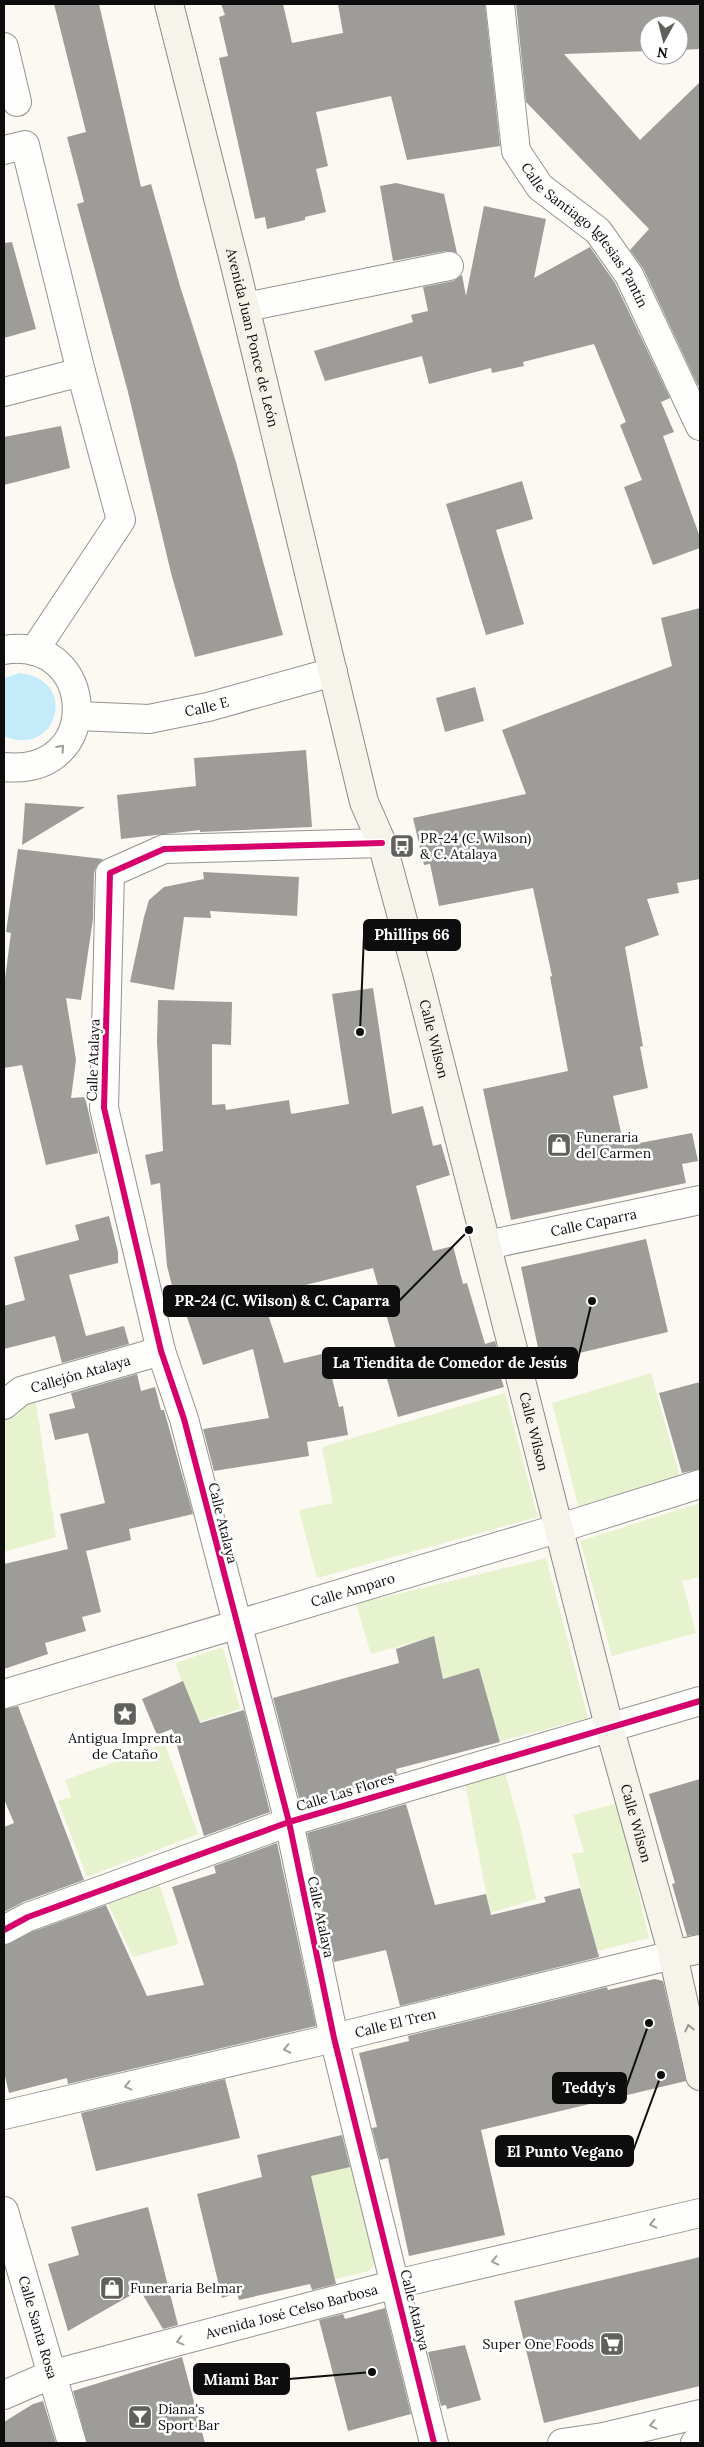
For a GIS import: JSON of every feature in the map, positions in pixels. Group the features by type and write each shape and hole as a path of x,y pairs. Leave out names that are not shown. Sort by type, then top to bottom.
{"main road":[{"name":"Avenida Juan Ponce de León","path":"169,4 246,307 333,672"},
{"name":"Calle Wilson","path":"333,672 364,802 382,843 560,1528 609,1726 673,1955 700,2076"},
{"name":"Calle El Tren","path":"673,1955 700,1949"}],"street":[{"name":"Calle Santiago Iglesias Pantín","path":"500,4 516,152 540,186 598,231 629,275 700,426"},
{"path":"4,47 17,102"},
{"path":"4,150 25,145 81,372 121,520 34,651"},
{"path":"246,307 449,266"},
{"path":"4,392 81,372"},
{"path":"4,650 16,648 34,651 50,657 63,669 72,683 77,699 78,716 73,732 64,747 52,758 36,766 19,769 4,768"},
{"name":"Calle E","path":"78,716 149,720 208,707 333,672"},
{"name":"Calle Atalaya","path":"382,843 164,849 110,873 104,1108 161,1350 184,1419 235,1624 289,1822 334,2038 434,2443"},
{"name":"Calle Caparra","path":"487,1245 700,1200"},
{"name":"Callejón Atalaya","path":"4,1405 21,1391 161,1350"},
{"name":"Calle Amparo","path":"4,1694 560,1528 700,1484"},
{"name":"Calle Las Flores","path":"4,1930 28,1917 289,1822 609,1726 700,1701"},
{"name":"Calle El Tren","path":"4,2115 334,2038 673,1955"},
{"name":"Calle Santa Rosa","path":"4,2211 50,2375 72,2443"},
{"name":"Avenida José Celso Barbosa","path":"4,2396 50,2375 396,2284 700,2213"},
{"path":"562,2443 603,2437 700,2414"},
{"path":"695,2443 700,2442"}],"green space":[{"path":"651,1373 680,1477 579,1509 552,1403"},
{"path":"505,1393 538,1517 317,1578 299,1510 333,1503 322,1447"},
{"path":"27,1401 36,1402 56,1537 4,1552 4,1415"},
{"path":"700,1503 700,1577 682,1581 696,1633 612,1656 580,1541"},
{"path":"546,1558 588,1718 500,1741 479,1668 443,1679 433,1637 371,1654 356,1604"},
{"path":"223,1647 240,1709 199,1722 175,1663"},
{"path":"165,1744 198,1834 87,1877 58,1801 71,1797 65,1780"},
{"path":"504,1769 521,1830 536,1899 490,1913 465,1783"},
{"path":"618,1803 649,1938 597,1951 572,1854 584,1852 573,1815"},
{"path":"158,1880 179,1944 133,1957 105,1898"},
{"path":"356,2165 377,2260 369,2271 335,2279 311,2176"}],"water":[{"path":"20,673 39,679 50,689 55,702 54,716 48,728 37,737 22,740 4,736 4,678"}],"building":[{"path":"54,4 99,4 141,187 151,184 180,286 236,462 283,635 195,657 171,573 128,392 77,204 84,202 67,137 86,132"},
{"path":"221,4 283,4 292,43 343,33 338,4 485,4 500,146 407,160 391,96 316,112 328,166 316,169 326,212 305,217 305,220 267,229 265,217 255,219 219,58 228,56 219,17 225,15"},
{"path":"516,4 700,4 700,49 689,50 689,15 639,15 639,51 564,54 640,140 700,82 700,385 698,386 643,268 630,250 649,229 526,102"},
{"path":"396,183 444,194 457,253 446,251 393,261 380,186"},
{"path":"484,206 546,219 534,278 590,247 615,283 670,398 661,402 674,432 663,436 700,537 700,548 653,565 624,487 642,480 620,425 626,422 594,344 523,362 524,366 492,373 491,368 429,384 422,356 325,381 314,351 413,322 411,315 428,311 423,287 453,281 462,275 466,296"},
{"path":"12,242 36,329 4,338 4,243"},
{"path":"61,426 70,468 4,485 4,437"},
{"path":"522,481 533,519 496,530 524,624 486,635 446,504"},
{"path":"700,608 700,879 677,883 679,893 647,899 659,935 625,947 643,1046 640,1047 648,1088 613,1096 624,1146 692,1133 698,1161 682,1164 686,1183 511,1220 483,1089 568,1071 550,977 552,976 533,888 439,906 430,864 424,865 413,818 526,794 502,730 672,666 661,618"},
{"path":"475,687 484,721 445,732 436,698"},
{"path":"306,750 312,827 200,832 200,830 121,839 117,795 196,786 194,758"},
{"path":"25,803 85,807 22,845"},
{"path":"18,849 103,859 97,865 94,873 93,919 81,1000 66,998 76,1060 71,1098 85,1097 98,1153 46,1165 22,1065 4,1068 4,986 11,933 6,932"},
{"path":"203,872 299,877 297,916 210,911 211,918 184,917 174,990 130,982 149,900 164,887 204,879"},
{"path":"373,988 392,1114 423,1106 433,1146 441,1144 450,1175 416,1186 433,1251 453,1246 463,1284 467,1283 485,1344 495,1341 503,1371 499,1372 504,1387 398,1417 385,1372 401,1367 373,1268 262,1296 284,1363 326,1353 339,1407 343,1406 348,1435 307,1442 309,1456 214,1471 203,1429 269,1418 253,1349 203,1365 184,1308 178,1309 167,1266 160,1183 151,1185 145,1155 163,1151 157,1042 158,1000 232,1002 231,1045 212,1044 212,1105 225,1104 226,1110 289,1100 291,1114 349,1104 332,994"},
{"path":"109,1216 118,1252 118,1263 69,1275 86,1336 124,1326 129,1344 62,1363 55,1336 4,1349 4,1306 25,1300 14,1257 79,1240 75,1225"},
{"path":"646,1239 668,1332 541,1362 521,1267"},
{"path":"137,1374 141,1391 155,1387 161,1410 164,1410 193,1514 129,1529 131,1540 86,1551 101,1612 82,1617 86,1631 45,1643 48,1654 4,1669 4,1564 68,1549 60,1514 105,1503 88,1433 55,1440 49,1414 75,1408 71,1393"},
{"path":"700,1382 700,1469 682,1473 659,1393"},
{"path":"434,1636 443,1679 479,1668 500,1742 396,1769 397,1774 300,1802 273,1698 399,1663 396,1649"},
{"path":"183,1681 200,1723 244,1710 270,1812 204,1836 172,1729 157,1735 142,1699"},
{"path":"18,1706 84,1880 23,1902 4,1912 4,1827 14,1823 4,1799 4,1709"},
{"path":"700,1779 700,1934 687,1936 672,1884 675,1883 649,1794"},
{"path":"406,1804 435,1905 486,1894 491,1915 546,1902 544,1897 580,1888 599,1957 400,2006 386,1950 334,1962 307,1833"},
{"path":"277,1843 316,2026 68,2084 67,2078 9,2093 4,2072 4,1946 34,1931 106,1905 147,1996 204,1985 172,1887 216,1873 214,1866"},
{"path":"655,1979 663,1981 686,2081 481,2130 505,2235 409,2256 388,2158 380,2160 372,2128 377,2127 359,2053 409,2041 408,2036 607,1987 608,1990"},
{"path":"225,2079 240,2138 96,2171 81,2113"},
{"path":"342,2135 350,2167 311,2176 336,2284 312,2290 310,2284 239,2300 237,2293 222,2298 197,2194 262,2177 257,2155"},
{"name":"Funeraria Belmar","path":"148,2207 178,2325 163,2329 140,2290 68,2331 48,2264 79,2255 71,2227"},
{"name":"Super One Foods","path":"700,2257 700,2386 544,2423 514,2301"},
{"path":"385,2308 411,2414 348,2431 319,2320 343,2314 345,2319"},
{"path":"465,2345 481,2400 447,2409 446,2405 441,2406 428,2352"},
{"name":"Diana's Sport Bar","path":"182,2357 205,2443 87,2443 73,2391"},
{"path":"43,2401 56,2443 4,2443 4,2422 33,2404"}],"cycle path":[{"path":"382,843 164,849 110,873 104,1108 161,1351 184,1419 289,1822 334,2038 434,2443"},
{"path":"4,1930 28,1917 289,1822 700,1701"}],"place":[{"name":"PR-24 (C. Wilson) & C. Atalaya","path":"402,846"},
{"name":"Phillips 66","path":"360,1032"},
{"name":"Funeraria del Carmen","path":"559,1145"},
{"name":"PR-24 (C. Wilson) & C. Caparra","path":"469,1230"},
{"name":"La Tiendita de Comedor de Jesús","path":"592,1301"},
{"name":"Antigua Imprenta de Cataño","path":"125,1714"},
{"name":"Teddy's","path":"649,2023"},
{"name":"El Punto Vegano","path":"661,2075"},
{"name":"Funeraria Belmar","path":"112,2288"},
{"name":"Super One Foods","path":"612,2344"},
{"name":"Miami Bar","path":"372,2372"},
{"name":"Diana's Sport Bar","path":"140,2417"}]}
